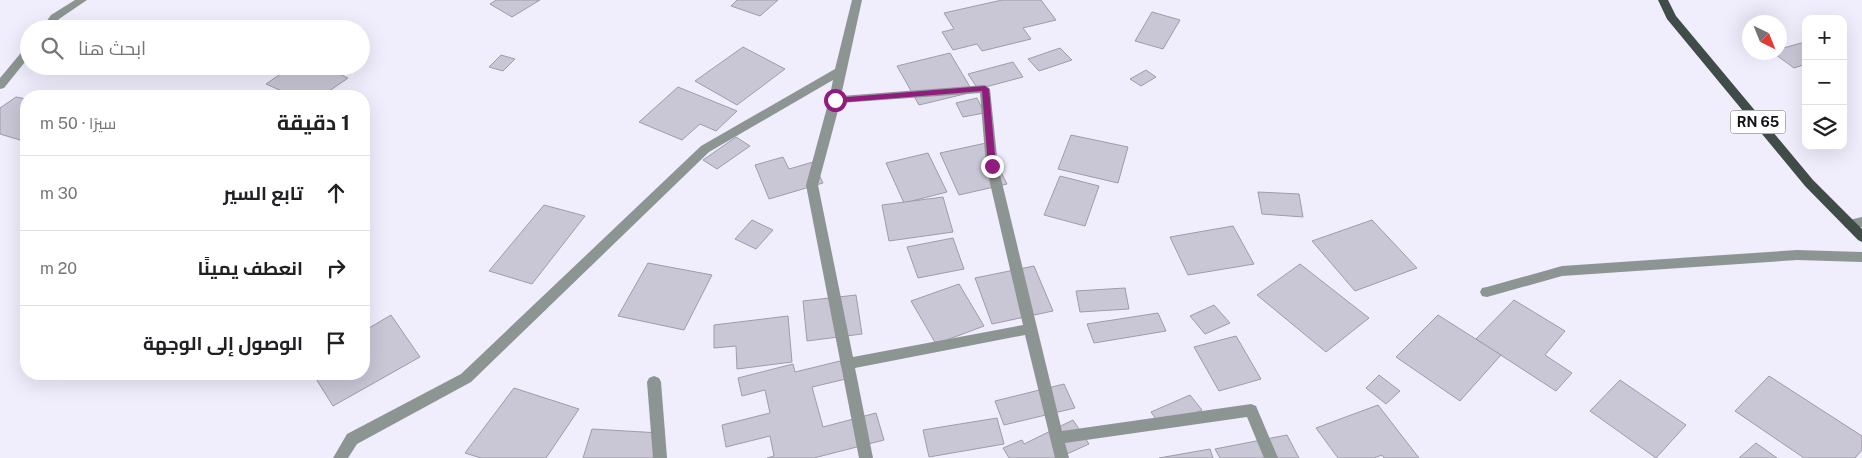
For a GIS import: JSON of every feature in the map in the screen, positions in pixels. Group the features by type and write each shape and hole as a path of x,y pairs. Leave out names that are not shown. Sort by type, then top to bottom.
{"main road":[{"name":"RN 65","path":"1663,0 1671,17 1809,183 1856,223 1862,237"}],"street":[{"path":"53,20 82,0"},
{"path":"857,0 835,100 812,184 866,458"},
{"path":"0,85 20,61"},
{"path":"340,458 352,439 466,378 705,150 840,71"},
{"path":"835,100 985,89 992,166 1062,458"},
{"path":"1486,292 1562,271 1797,256 1862,257"},
{"path":"847,364 1030,329"},
{"path":"654,382 660,458"},
{"path":"1056,438 1251,410 1271,458"}],"building":[{"path":"496,0 540,0 512,17 490,4"},
{"path":"737,0 778,0 760,16 731,6"},
{"path":"1002,0 1041,0 1056,20 1023,28 1031,39 982,51 977,44 953,50 942,32 954,29 944,13"},
{"path":"1152,12 1180,20 1163,49 1135,41"},
{"path":"1802,44 1802,65 1794,68 1783,60 1787,60 1787,47"},
{"path":"743,47 785,69 737,105 695,81"},
{"path":"1060,48 1072,60 1039,71 1028,59"},
{"path":"950,53 973,92 919,105 897,66"},
{"path":"501,55 515,59 503,71 489,67"},
{"path":"1013,62 1023,77 978,89 968,74"},
{"path":"1146,70 1156,77 1141,86 1130,79"},
{"path":"279,75 341,75 348,78 331,90 280,90 266,84"},
{"path":"678,87 737,111 716,131 700,124 682,140 639,122"},
{"path":"16,97 20,98 20,140 0,134 0,108"},
{"path":"977,98 984,113 963,117 956,103"},
{"path":"1071,135 1128,147 1118,183 1058,169"},
{"path":"736,137 750,146 717,169 703,160"},
{"path":"986,143 1007,184 959,195 940,153"},
{"path":"928,153 947,192 904,203 886,163"},
{"path":"783,157 789,169 813,162 823,183 769,199 755,165"},
{"path":"1060,176 1099,186 1085,226 1044,215"},
{"path":"1258,192 1299,194 1303,217 1262,214"},
{"path":"943,197 953,232 889,241 882,205"},
{"path":"544,205 585,216 532,284 489,271"},
{"path":"752,220 773,230 756,249 735,239"},
{"path":"1372,220 1417,268 1355,291 1312,241"},
{"path":"1233,226 1254,264 1188,275 1170,237"},
{"path":"953,238 964,269 918,278 907,247"},
{"path":"648,263 712,275 684,330 618,316"},
{"path":"1300,264 1369,318 1326,352 1257,295"},
{"path":"1034,266 1053,311 992,324 975,278"},
{"path":"959,284 984,326 936,344 911,301"},
{"path":"1125,288 1129,309 1080,312 1076,291"},
{"path":"856,295 862,334 807,341 803,301"},
{"path":"1514,300 1565,331 1545,355 1572,373 1556,391 1476,339"},
{"path":"1214,305 1230,323 1205,334 1190,316"},
{"path":"1158,313 1166,331 1094,343 1087,324"},
{"path":"391,315 420,357 333,406 317,380 370,380 370,327"},
{"path":"1438,315 1501,355 1460,401 1396,357"},
{"path":"788,316 792,362 737,369 736,346 714,348 714,325"},
{"path":"1236,336 1261,379 1219,391 1194,347"},
{"path":"840,361 846,379 812,387 823,427 876,413 884,440 814,458 767,458 774,456 770,436 726,447 722,425 770,413 765,390 742,396 738,378 793,364 795,372"},
{"path":"1379,375 1400,391 1386,404 1366,388"},
{"path":"1769,376 1862,436 1862,450 1855,458 1804,458 1735,411"},
{"path":"1620,380 1686,425 1656,458 1590,411"},
{"path":"1064,384 1075,408 1004,425 995,401"},
{"path":"514,388 579,409 546,458 481,458 465,453"},
{"path":"1190,395 1202,410 1162,428 1151,412"},
{"path":"1378,405 1419,458 1384,458 1382,455 1374,458 1338,458 1316,428"},
{"path":"997,418 1004,444 929,457 923,430"},
{"path":"1073,420 1089,444 1058,458 1009,458 1003,448 1022,440 1024,444"},
{"path":"592,429 660,433 653,458 583,458"},
{"path":"1287,435 1299,458 1220,458 1215,449"},
{"path":"1756,443 1777,458 1739,458"},
{"path":"1210,449 1213,458 1159,458"}],"route":[{"path":"835,100 985,89 992,166"}]}
